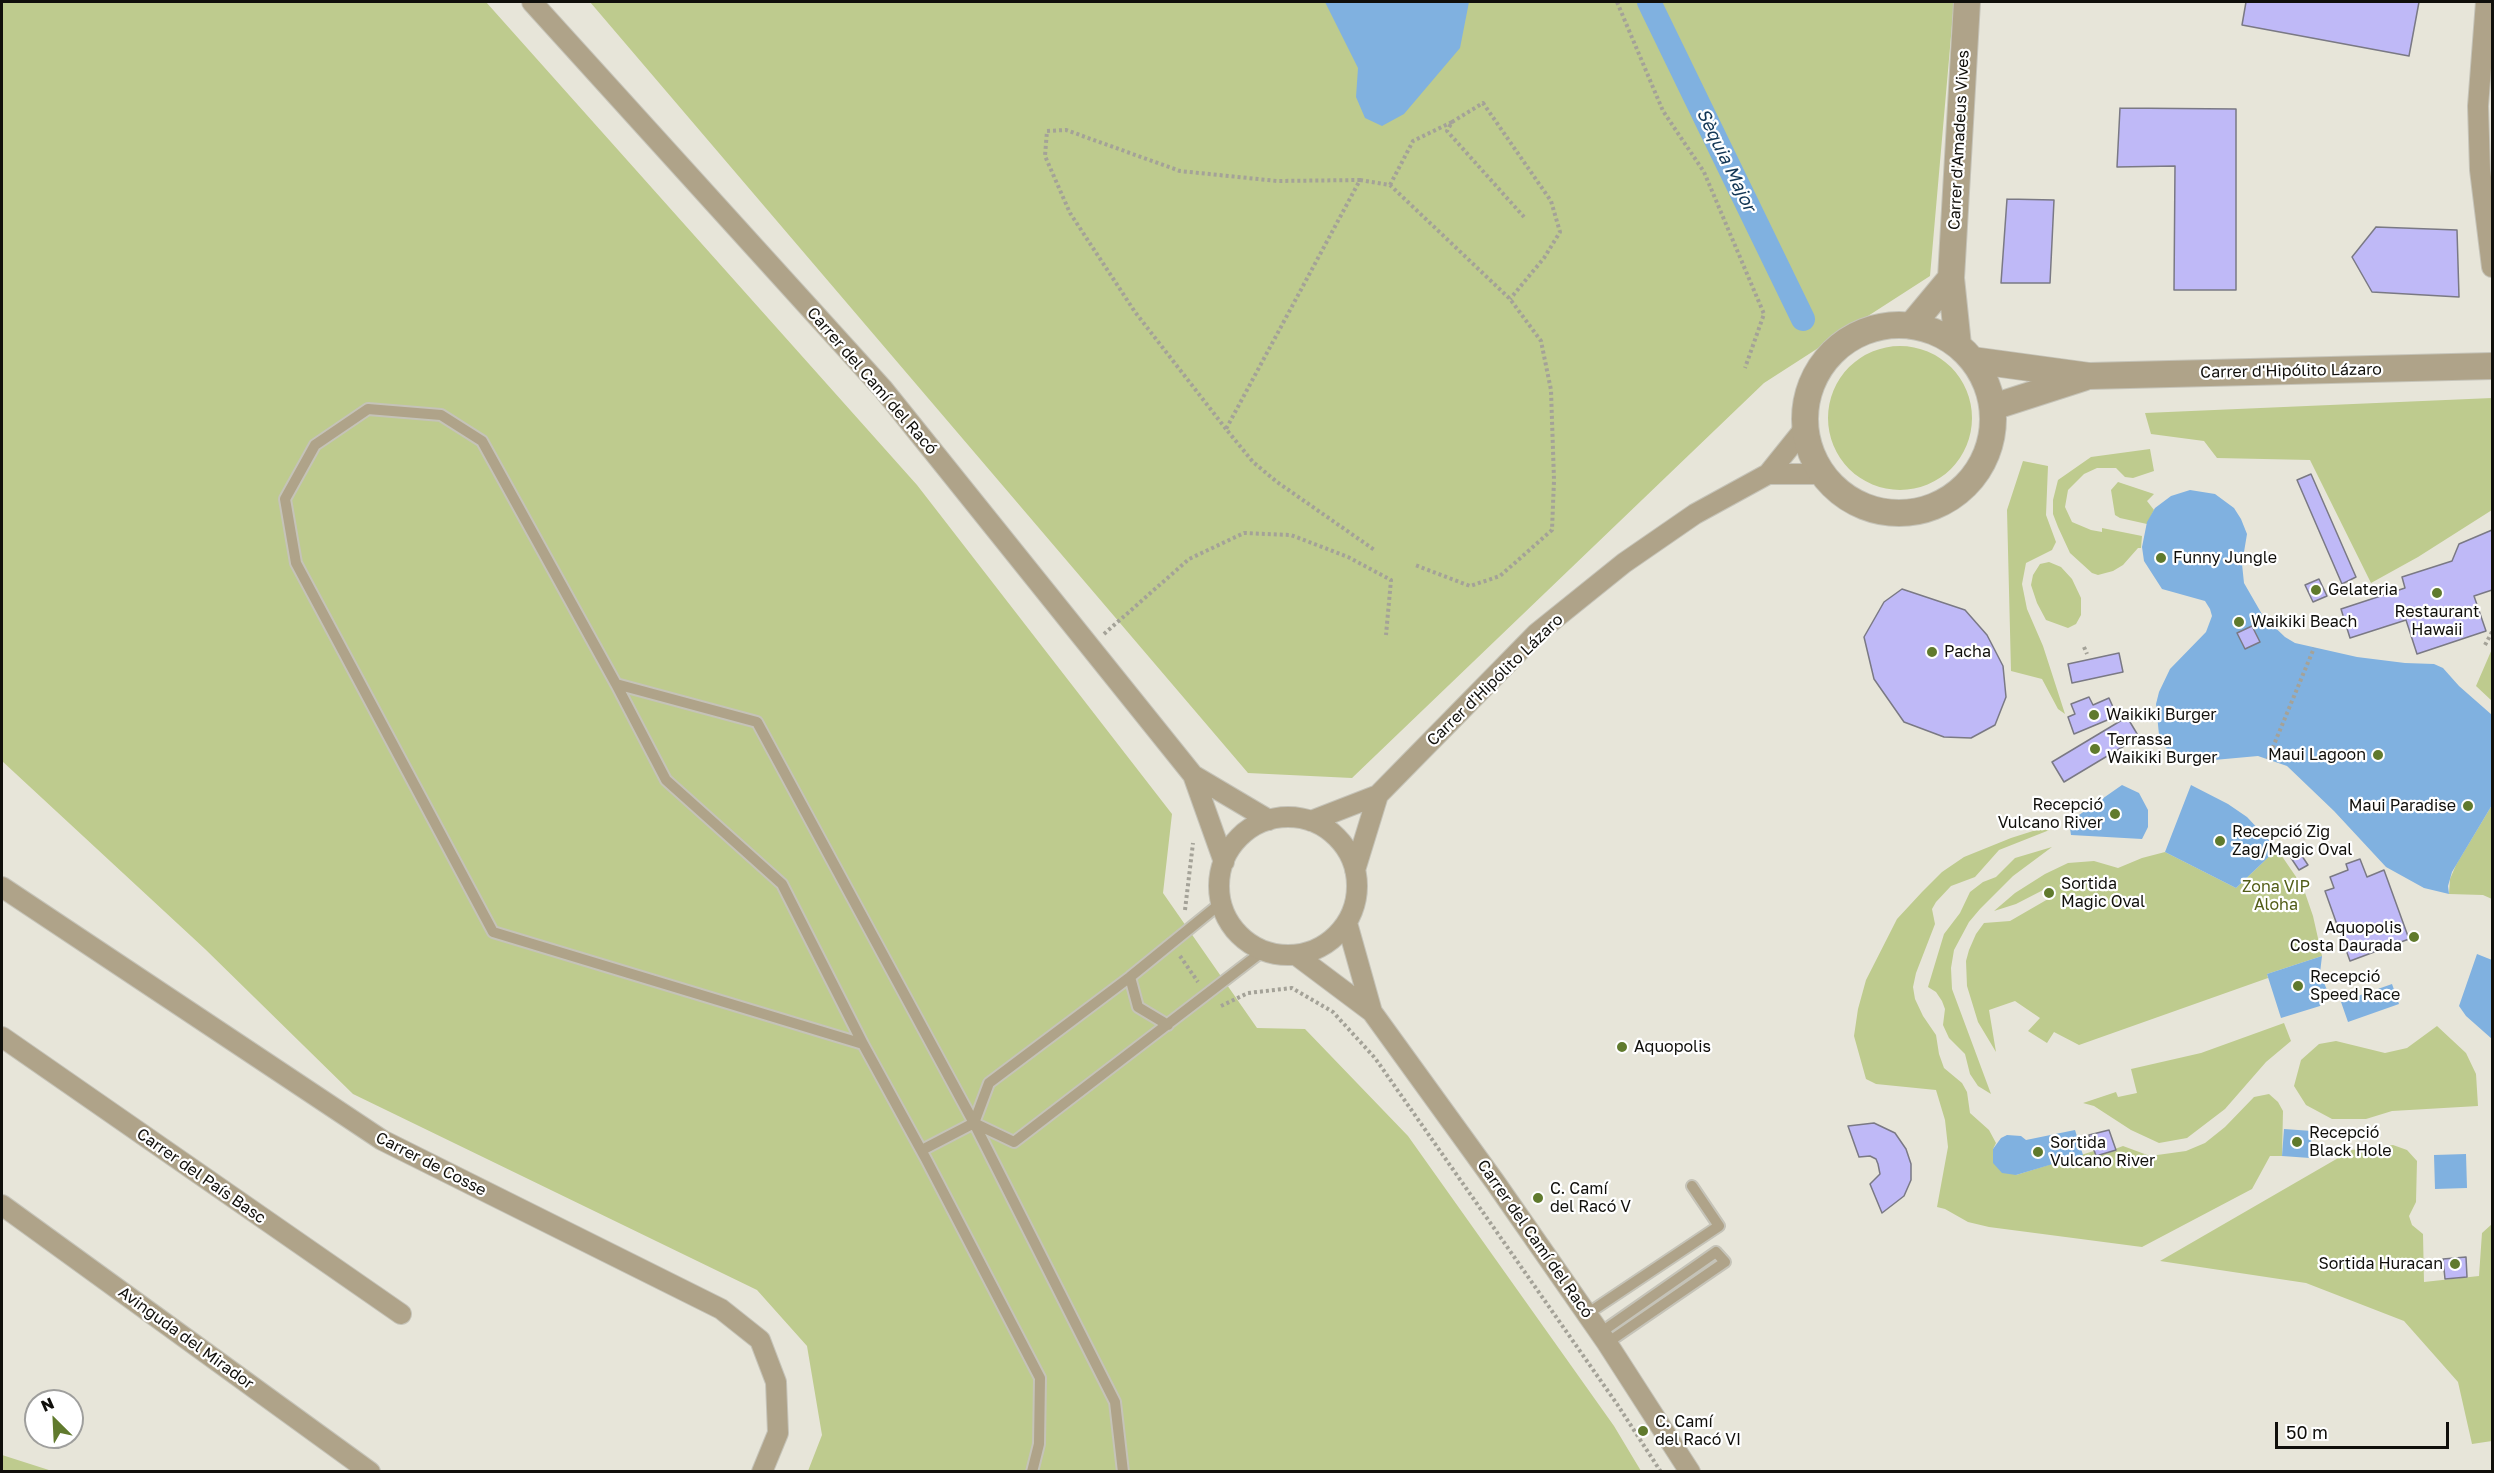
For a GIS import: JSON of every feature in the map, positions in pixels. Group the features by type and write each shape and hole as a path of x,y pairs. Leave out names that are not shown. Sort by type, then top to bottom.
{"street":[{"name":"Carrer del Camí del Racó","path":"532,2 883,389 1193,775 1224,862"},
{"name":"Carrer d'Amadeus Vives","path":"1965,352 1951,278 1968,2"},
{"path":"2486,2 2478,106 2480,170 2493,267"},
{"path":"1911,326 1951,278"},
{"path":"1890,326 1911,326 1928,329 1965,352 1982,374 1993,407 1993,432 1986,455 1977,470 1955,494 1934,506 1909,513 1884,512 1861,505 1840,492 1822,474 1808,445 1805,428 1806,407 1811,387 1820,368 1834,352 1850,339 1870,330 1890,326"},
{"name":"Carrer d'Hipólito Lázaro","path":"1965,352 2089,376 2493,366"},
{"name":"Carrer d'Hipólito Lázaro","path":"1993,407 2089,376"},
{"name":"Carrer d'Hipólito Lázaro","path":"1311,821 1378,795 1537,633 1624,563 1695,514 1768,474 1805,428"},
{"name":"Carrer d'Hipólito Lázaro","path":"1768,474 1822,474"},
{"name":"Carrer del Camí del Racó","path":"1193,775 1269,820"},
{"name":"Carrer d'Hipólito Lázaro","path":"1355,870 1378,795"},
{"path":"1290,818 1311,821 1340,840 1350,854 1355,870 1356,897 1347,923 1325,945 1296,955 1263,951 1251,945 1232,927 1221,903 1219,890 1224,862 1231,848 1241,836 1269,820 1290,818"},
{"name":"Carrer de Cosse","path":"2,887 382,1140 721,1309 759,1340 776,1382 778,1433 762,1472"},
{"name":"Carrer del Camí del Racó","path":"1347,923 1372,1012"},
{"name":"Carrer del Camí del Racó","path":"1296,955 1372,1012 1604,1338 1690,1472"},
{"name":"Carrer del País Basc","path":"2,1037 401,1314"},
{"name":"Avinguda del Mirador","path":"2,1204 370,1472"}],"lane":[{"path":"862,1044 493,932 296,563 285,499 315,445 368,409 441,415 482,441 616,684 666,780 782,884 862,1044 922,1150 1040,1378 1039,1444 1032,1472"},
{"path":"616,684 757,722 974,1123 1115,1401 1123,1472"},
{"path":"922,1150 974,1123 989,1083 1130,977 1221,903"},
{"path":"974,1123 1014,1142 1263,951"},
{"path":"1130,977 1138,1007 1168,1025"},
{"path":"1587,1314 1719,1226 1692,1186"},
{"path":"1716,1252 1725,1262 1604,1338 1716,1252"}],"path":[{"path":"1617,2 1663,111 1704,172 1764,314 1745,368"},
{"path":"1390,185 1413,141 1452,122 1483,103 1551,201 1560,232 1544,258 1510,298"},
{"path":"1452,122 1448,131 1524,218"},
{"path":"1376,551 1277,482 1253,462 1226,429 1135,312 1070,213 1045,156 1047,131 1066,130 1180,171 1276,181 1360,180 1390,185 1510,298 1541,341 1551,390 1554,480 1552,530 1500,576 1470,586 1415,565"},
{"path":"1226,429 1360,180"},
{"path":"1090,647 1189,560 1244,533 1291,535 1348,557 1391,580 1386,635"},
{"path":"2370,590 2377,588"},
{"path":"2485,645 2493,632"},
{"path":"2084,647 2087,654"},
{"path":"2268,759 2314,648"},
{"path":"1194,841 1186,909 1165,934 1217,1009 1248,993 1292,988 1333,1012 1374,1058 1617,1404 1661,1472"}],"green space":[{"path":"2,2 486,2 917,485 1172,814 1163,893 1257,1028 1305,1029 1408,1136 1614,1426 1641,1471 808,1471 822,1435 807,1346 757,1290 353,1094 205,949 2,761"},
{"path":"590,2 1954,2 1930,276 1764,383 1352,778 1248,773"},
{"path":"1900,346 1928,351 1951,367 1967,390 1972,418 1967,446 1951,469 1928,485 1900,490 1872,485 1849,469 1833,446 1828,418 1833,390 1849,367 1872,351"},
{"path":"2492,398 2492,510 2418,557 2371,583 2310,460 2217,458 2204,441 2151,434 2145,413"},
{"path":"2150,449 2154,471 2133,478 2125,477 2116,468 2097,468 2084,474 2068,490 2065,507 2072,522 2091,530 2102,532 2102,528 2142,536 2141,548 2138,548 2123,565 2113,571 2098,575 2092,573 2070,553 2053,514 2053,500 2058,480 2091,457"},
{"path":"2023,461 2048,466 2046,515 2056,542 2052,550 2026,563 2022,584 2027,609 2043,646 2065,714 2058,709 2042,679 2011,671 2007,510"},
{"path":"2118,482 2154,494 2147,501 2154,510 2147,524 2115,515 2111,490"},
{"path":"2049,562 2061,567 2072,579 2081,598 2081,615 2076,624 2068,628 2046,620 2031,585 2033,575 2040,564"},
{"path":"2492,649 2492,701 2476,686"},
{"path":"2492,805 2492,899 2483,895 2449,894 2450,879 2456,865"},
{"path":"2052,829 1999,850 1975,877 1951,886 1936,902 1932,909 1935,924 1916,973 1913,987 1915,999 1936,1035 1944,1068 1962,1083 1967,1092 1970,1113 1989,1130 1996,1143 1993,1149 2016,1175 2094,1151 2096,1156 2123,1146 2150,1156 2186,1151 2205,1143 2225,1127 2254,1097 2269,1094 2278,1102 2283,1111 2282,1156 2270,1156 2252,1189 2142,1247 1989,1227 1968,1222 1937,1207 1948,1147 1945,1120 1936,1090 1876,1084 1866,1079 1854,1036 1866,980 1897,919 1922,892 1942,872 1964,857 2033,831"},
{"path":"2052,847 2013,876 1980,909 1969,922 1954,950 1951,968 1952,989 1991,1094 1978,1086 1970,1074 1965,1054 1949,1038 1943,1025 1945,1009 1942,1001 1936,992 1928,987 1944,934 1960,913 1970,892 1983,882 1996,877 2015,858"},
{"name":"Zona VIP Aloha","path":"2277,849 2303,887 2313,916 2322,956 2267,974 2268,978 2079,1045 2054,1032 2047,1043 2028,1031 2040,1018 2015,1001 1989,1010 1996,1052 1978,1022 1967,986 1966,961 1976,934 1984,923 2010,921 2055,895 2049,887 2016,904 1994,911 2015,893 2068,863 2094,861 2118,868 2165,852 2236,888"},
{"path":"2284,1023 2291,1041 2266,1062 2225,1109 2187,1138 2159,1143 2131,1130 2094,1106 2083,1103 2116,1092 2118,1097 2137,1093 2131,1069 2201,1053"},
{"path":"2437,1026 2466,1053 2476,1074 2478,1106 2392,1111 2366,1119 2332,1119 2306,1105 2294,1086 2301,1060 2319,1044 2336,1041 2385,1053 2407,1048"},
{"path":"2393,1145 2407,1150 2417,1161 2416,1202 2409,1216 2412,1225 2423,1234 2424,1282 2479,1276 2482,1233 2492,1224 2492,1441 2472,1444 2458,1382 2404,1321 2306,1283 2160,1261 2352,1150"},
{"path":"2,1455 52,1471 2,1471"}],"water":[{"path":"1325,2 1469,2 1460,48 1404,114 1382,126 1365,118 1356,97 1358,68"},
{"path":"2190,490 2215,494 2234,508 2247,534 2242,564 2244,583 2263,616 2285,637 2295,643 2357,657 2434,664 2443,668 2459,686 2492,715 2492,805 2452,872 2448,886 2449,894 2424,888 2386,867 2334,811 2287,766 2258,756 2192,762 2179,759 2166,748 2159,735 2156,704 2159,692 2170,669 2206,632 2212,616 2205,601 2162,589 2144,561 2142,547 2147,522 2155,508 2171,496"},
{"name":"Recepció Vulcano River","path":"2122,785 2139,793 2148,810 2148,827 2142,839 2071,835 2069,822"},
{"name":"Recepció Zig Zag/Magic Oval","path":"2191,785 2228,804 2247,817 2277,849 2236,888 2165,852"},
{"path":"2477,954 2492,960 2492,1039 2466,1016 2459,1006"},
{"name":"Recepció Speed Race","path":"2322,956 2320,973 2327,990 2320,1006 2281,1018 2267,974"},
{"path":"2392,984 2399,1004 2348,1022 2341,1002"},
{"name":"Recepció Black Hole","path":"2284,1129 2312,1131 2310,1158 2282,1156"},
{"name":"Sortida Vulcano River","path":"2075,1130 2083,1155 2016,1175 2002,1173 1993,1163 1993,1149 2001,1138 2007,1135 2021,1136 2026,1140"},
{"path":"2466,1154 2467,1188 2435,1189 2434,1155"}],"building":[{"path":"2246,2 2419,2 2409,56 2242,25"},
{"path":"2120,108 2236,109 2236,290 2174,290 2175,166 2117,167"},
{"path":"2007,199 2054,200 2050,283 2001,283"},
{"path":"2376,227 2457,230 2459,297 2372,292 2352,257"},
{"path":"2311,474 2356,577 2342,584 2297,480"},
{"name":"Restaurant Hawaii","path":"2492,530 2492,590 2474,596 2486,631 2417,654 2406,620 2350,638 2341,609 2405,588 2402,577 2452,561 2459,544"},
{"name":"Gelateria","path":"2319,579 2327,596 2313,602 2305,585"},
{"name":"Pacha","path":"1902,589 1965,610 1987,635 2003,666 2006,697 1995,725 1971,738 1944,737 1904,722 1874,679 1864,637 1884,602"},
{"path":"2252,626 2260,642 2245,649 2237,633"},
{"path":"2119,653 2123,672 2072,683 2068,664"},
{"name":"Waikiki Burger","path":"2089,697 2093,705 2109,698 2117,716 2074,734 2068,717 2075,714 2071,704"},
{"name":"Terrassa Waikiki Burger","path":"2127,717 2139,737 2064,782 2052,762"},
{"path":"2300,853 2308,865 2299,870 2291,858"},
{"path":"2360,859 2367,877 2384,870 2409,939 2350,961 2325,891 2334,888 2330,877 2348,870 2346,864"},
{"path":"1874,1123 1895,1133 1906,1149 1911,1164 1911,1180 1904,1196 1882,1213 1870,1184 1880,1174 1878,1164 1876,1159 1870,1156 1859,1157 1848,1126"},
{"path":"2109,1130 2116,1150 2096,1156 2089,1135"},
{"name":"Sortida Huracan","path":"2466,1257 2467,1277 2445,1279 2443,1259"}],"waterway":[{"name":"Sèquia Major","path":"1649,2 1803,319"}],"place":[{"name":"Funny Jungle","path":"2161,558"},
{"name":"Gelateria","path":"2316,590"},
{"name":"Restaurant Hawaii","path":"2437,593"},
{"name":"Waikiki Beach","path":"2239,622"},
{"name":"Pacha","path":"1932,652"},
{"name":"Waikiki Burger","path":"2094,715"},
{"name":"Terrassa Waikiki Burger","path":"2095,749"},
{"name":"Maui Lagoon","path":"2378,755"},
{"name":"Maui Paradise","path":"2468,806"},
{"name":"Recepció Vulcano River","path":"2115,814"},
{"name":"Recepció Zig Zag/Magic Oval","path":"2220,841"},
{"name":"Sortida Magic Oval","path":"2049,893"},
{"name":"Aquopolis Costa Daurada","path":"2414,937"},
{"name":"Recepció Speed Race","path":"2298,986"},
{"name":"Aquopolis","path":"1622,1047"},
{"name":"Recepció Black Hole","path":"2297,1142"},
{"name":"Sortida Vulcano River","path":"2038,1152"},
{"name":"C. Camí del Racó V","path":"1538,1198"},
{"name":"Sortida Huracan","path":"2455,1264"},
{"name":"C. Camí del Racó VI","path":"1643,1431"}]}
